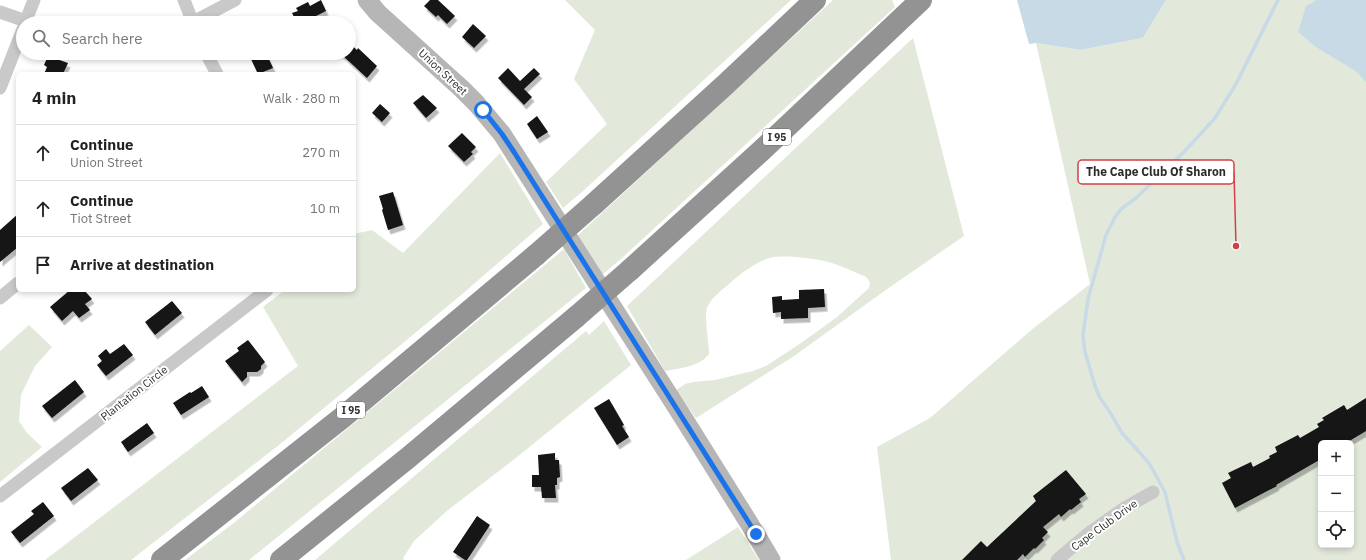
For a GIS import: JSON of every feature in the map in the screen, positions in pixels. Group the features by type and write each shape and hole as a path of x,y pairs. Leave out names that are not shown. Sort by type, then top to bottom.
{"highway":[{"name":"I 95","path":"162,560 337,421 536,255 726,84 815,0"},
{"name":"I 95","path":"281,560 409,457 630,270 761,151 921,0"}],"main road":[{"name":"Union Street","path":"367,0 378,13 470,96 502,134 744,515 770,560"}],"street":[{"path":"28,16 34,0"},
{"path":"184,0 190,16"},
{"path":"206,16 235,0"},
{"path":"0,12 16,20"},
{"path":"0,88 16,47"},
{"path":"210,60 216,72"},
{"path":"0,298 16,285"},
{"name":"Plantation Circle","path":"0,496 264,292"},
{"name":"Cape Club Drive","path":"1057,560 1089,533 1123,509 1153,492"}],"shaded area":[{"path":"565,0 791,0 563,208 546,182 607,124 574,79 595,30"},
{"path":"833,0 892,0 895,7 602,275 577,236"},
{"path":"1166,0 1366,0 1366,560 891,560 877,447 930,418 1030,331 1090,284 1036,43 1080,50 1143,38"},
{"path":"913,38 964,236 794,356 696,418 676,390 685,384 715,380 753,371 766,366 837,317 869,288 870,282 866,277 854,271 820,260 795,257 768,258 750,267 734,279 717,294 709,304 706,312 706,318 709,354 700,362 695,364 665,371 627,306"},
{"path":"500,153 543,224 460,296 279,445 131,560 45,560 298,366 263,307 282,292 356,292 356,234 372,230 403,253"},
{"path":"564,249 586,288 249,560 185,560 235,522"},
{"path":"604,321 631,365 517,457 448,510 414,541 403,558 404,560 315,560 586,331 589,335"},
{"path":"29,325 52,347 35,366 21,395 19,421 27,433 42,447 0,482 0,351"},
{"path":"738,527 759,560 686,560"}],"water":[{"path":"1017,0 1166,0 1143,38 1080,50 1036,43 1029,44"},
{"path":"1317,0 1366,0 1366,82 1357,72 1316,47 1298,32 1306,6"}],"building":[{"path":"321,0 326,11 316,16 294,16 292,13 298,11 296,8 308,2 310,6"},
{"path":"430,0 438,0 455,16 447,24 438,15 436,17 424,6"},
{"path":"473,24 486,36 474,48 462,37"},
{"path":"358,48 377,66 367,78 348,60 356,60 356,49 357,50"},
{"path":"46,60 59,60 68,63 64,72 45,72 47,67 44,65"},
{"path":"251,60 269,60 273,68 263,72 257,72"},
{"path":"508,68 520,81 534,68 540,74 524,89 532,97 524,105 498,78"},
{"path":"423,95 437,108 426,118 413,103"},
{"path":"380,104 390,113 382,122 372,113"},
{"path":"537,116 548,132 537,139 527,124"},
{"path":"462,133 476,147 471,152 473,154 464,162 448,146"},
{"path":"393,192 403,225 388,230 379,196"},
{"path":"16,216 16,249 0,262 0,230"},
{"path":"824,289 825,307 808,308 808,318 781,319 781,312 773,313 772,297 782,296 782,300 799,299 799,290"},
{"path":"68,292 86,292 92,299 85,304 90,310 79,318 73,311 62,321 50,307"},
{"path":"172,301 182,313 155,335 145,322"},
{"path":"248,340 265,362 261,366 261,369 257,372 247,372 247,377 242,382 225,361 239,351 237,348"},
{"path":"124,344 133,355 106,376 97,365 102,361 98,356 106,349 110,354"},
{"path":"75,380 84,392 52,418 42,406"},
{"path":"202,386 209,397 181,415 173,403"},
{"path":"1366,398 1366,431 1351,440 1318,440 1318,461 1276,485 1277,486 1235,508 1222,483 1231,478 1228,473 1251,462 1253,467 1270,458 1269,456 1277,452 1275,447 1298,435 1300,438 1319,427 1317,424 1324,420 1322,418 1344,405 1347,410"},
{"path":"609,399 629,437 617,445 594,408"},
{"path":"147,423 154,433 128,452 121,442"},
{"path":"555,453 555,460 559,460 560,477 557,478 557,485 555,485 556,498 542,498 541,487 532,487 532,475 539,475 538,455"},
{"path":"88,468 98,480 71,501 61,488"},
{"path":"1066,470 1086,494 1079,499 1081,502 1071,510 1070,509 1061,517 1059,514 1043,527 1048,532 1042,538 1044,540 1035,549 1034,548 1025,557 1023,554 1017,560 962,560 981,541 987,547 1036,501 1033,496"},
{"path":"43,502 54,516 20,543 11,532 34,514 31,511"},
{"path":"477,516 490,525 467,560 465,560 453,552"}],"waterway":[{"path":"1184,560 1177,542 1165,492 1149,463 1122,433 1100,398 1095,386 1085,352 1083,335 1088,299 1106,235 1115,217 1121,209 1136,198 1184,152 1215,118 1236,84 1278,0"}],"place":[{"name":"The Cape Club Of Sharon","path":"1236,246"}],"route":[{"path":"483,110 514,152 756,534"}]}
